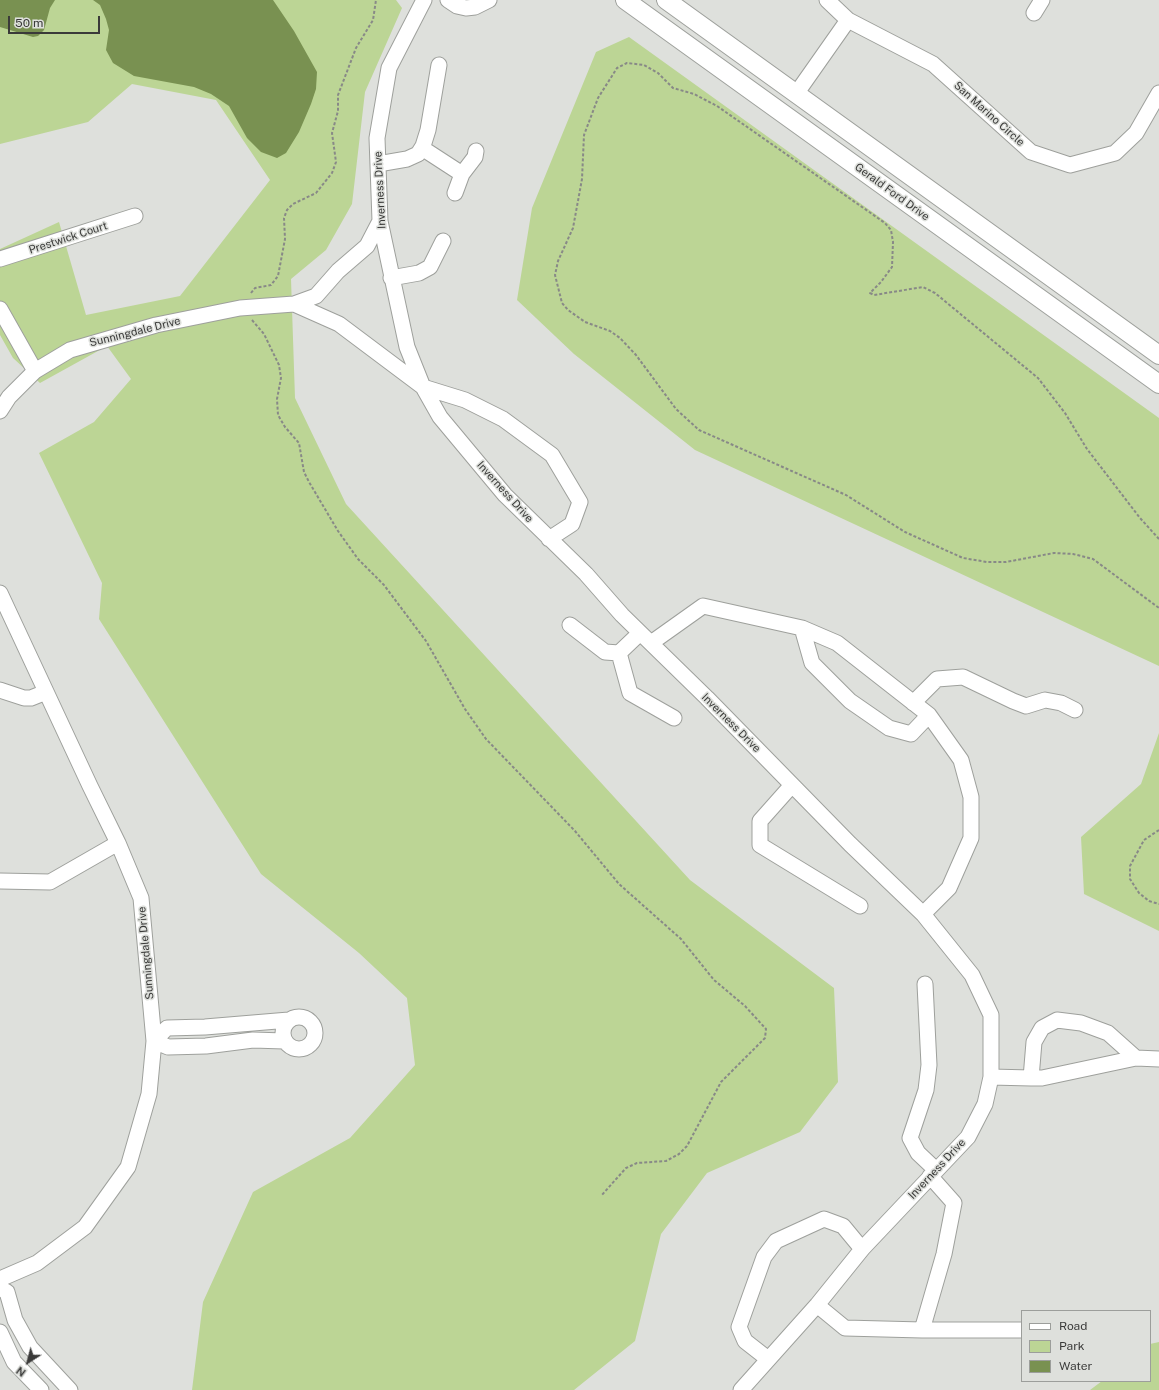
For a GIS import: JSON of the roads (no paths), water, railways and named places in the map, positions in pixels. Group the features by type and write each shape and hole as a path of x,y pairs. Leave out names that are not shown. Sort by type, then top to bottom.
{"main road":[{"name":"Gerald Ford Drive","path":"625,0 1159,384"},
{"path":"666,0 1159,355"}],"street":[{"path":"448,0 457,6 466,8 475,7 489,0"},
{"name":"San Marino Circle","path":"826,0 848,20 933,64 1031,152 1070,165 1115,153 1136,133 1159,93"},
{"path":"1034,13 1042,0"},
{"name":"Inverness Drive","path":"421,2 389,68 377,138 380,221 407,347 423,387 440,417 505,495 586,574 645,638 923,914 972,975 991,1015 991,1077 984,1104 968,1137 862,1249 816,1305 741,1390"},
{"path":"796,94 848,20"},
{"path":"378,164 407,159 418,154 422,148 428,130 439,65"},
{"path":"422,148 462,174"},
{"path":"455,193 462,174 475,157 476,151"},
{"name":"Prestwick Court","path":"0,259 136,216"},
{"name":"Sunningdale Drive","path":"0,412 9,397 34,371 70,350 156,325 251,308 294,304 316,296 338,271 367,246 380,221"},
{"path":"391,278 419,273 430,267 443,241"},
{"name":"Sunningdale Drive","path":"294,304 339,324 423,387"},
{"path":"0,309 34,371"},
{"path":"423,387 465,400 503,419 552,455 580,502 572,524 549,539"},
{"name":"Sunningdale Drive","path":"0,593 118,843 141,898 154,1041 149,1094 128,1167 85,1227 37,1262 0,1279"},
{"path":"570,625 605,652 619,653 703,606 802,628 837,643 929,715 961,760 971,797 970,838 948,888 923,914"},
{"path":"802,628 812,664 850,701 889,728 911,734 929,715"},
{"path":"619,653 630,693 674,718"},
{"path":"913,703 937,679 963,677 1026,706 1045,700 1061,703 1075,710"},
{"path":"0,690 24,698 31,698 46,692"},
{"path":"792,785 760,821 760,845 860,906"},
{"path":"0,881 50,882 118,843"},
{"path":"922,1330 944,1254 954,1203 918,1153 910,1138 926,1090 929,1065 925,984"},
{"path":"296,1016 310,1020 314,1026 316,1033 314,1040 310,1046 304,1049 296,1050 284,1041 282,1033 284,1026 289,1020 296,1016"},
{"path":"284,1041 253,1040 206,1046 168,1047 154,1041 167,1028 205,1027 289,1020"},
{"path":"1031,1078 1034,1042 1042,1028 1057,1020 1081,1023 1108,1033 1136,1058"},
{"path":"251,1022 253,1040"},
{"path":"205,1027 206,1046"},
{"path":"991,1077 1042,1078 1136,1058 1159,1059"},
{"path":"768,1359 745,1341 739,1327 764,1256 776,1241 824,1219 843,1226 862,1249"},
{"path":"0,1288 7,1292 15,1320 30,1347 70,1390"},
{"path":"816,1305 844,1328 1021,1330"},
{"path":"0,1328 15,1320"},
{"path":"0,1332 14,1362 41,1390 55,1373"}],"water":[{"path":"0,0 55,0 50,8 44,30 38,36 33,37 0,27"},
{"path":"93,0 273,0 294,31 317,72 316,89 311,104 299,132 286,153 277,158 261,152 247,138 229,106 211,94 194,87 134,76 113,63 106,50 109,30 106,19 100,5"}]}
